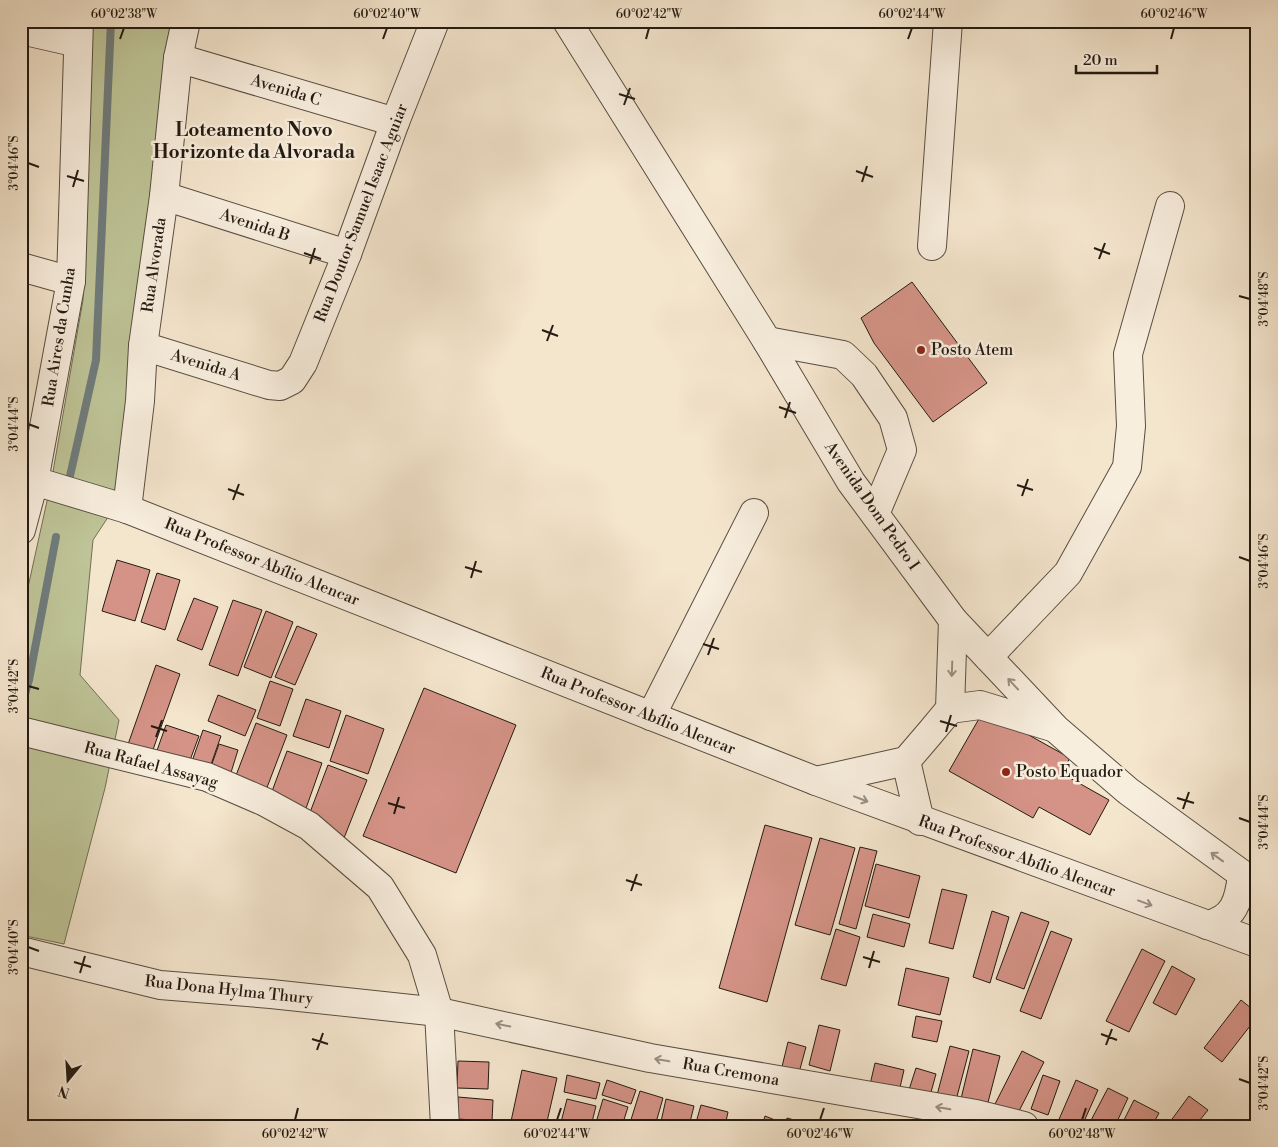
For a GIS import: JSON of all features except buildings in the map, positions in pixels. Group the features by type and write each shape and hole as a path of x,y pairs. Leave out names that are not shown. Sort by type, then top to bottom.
{"street":[{"name":"Rua Alvorada","path":"127,509 140,401 143,346 164,196 178,58 186,21"},
{"name":"Rua Doutor Samuel Isaac Aguiar","path":"269,385 280,386 292,380 303,363 347,254 395,122 436,21"},
{"name":"Avenida Dom Pedro I","path":"567,21 767,341 851,482 953,620 1056,729 1128,791 1250,880"},
{"path":"932,246 948,21"},
{"path":"21,30 78,32"},
{"name":"Rua Aires da Cunha","path":"21,530 28,479 71,281 78,32"},
{"name":"Avenida C","path":"178,58 395,122"},
{"name":"Avenida B","path":"164,196 347,254"},
{"path":"988,658 1068,573 1127,467 1131,426 1128,354 1170,206"},
{"path":"21,267 71,281"},
{"path":"767,341 844,355 864,375 893,418 902,450 875,514"},
{"name":"Avenida A","path":"143,346 269,385"},
{"name":"Rua Professor Abílio Alencar","path":"28,479 127,509 920,821 1257,943"},
{"path":"651,716 754,513"},
{"path":"816,781 906,761 950,709 953,620"},
{"path":"950,709 980,705 1056,729"},
{"name":"Rua Rafael Assayag","path":"21,731 207,778 265,802 309,826 380,887 422,955 438,1012 445,1126"},
{"path":"906,761 920,821"},
{"path":"1207,926 1218,923 1227,916 1236,905 1240,893 1250,880"},
{"name":"Rua Dona Hylma Thury","path":"21,951 160,985 271,994 438,1012"},
{"name":"Rua Cremona","path":"438,1012 650,1058 976,1114 1024,1126"}],"green space":[{"path":"92,21 183,21 124,493 93,540 80,675 119,720 105,788 64,944 21,935 21,619 51,483 83,300 84,203"}],"waterway":[{"path":"70,476 96,360 111,21"},
{"path":"21,708 29,680 56,537"}],"place":[{"name":"Posto Atem","path":"921,350"},
{"name":"Posto Equador","path":"1006,772"}],"district":[{"name":"Loteamento Novo Horizonte da Alvorada","path":"254,141"}]}
